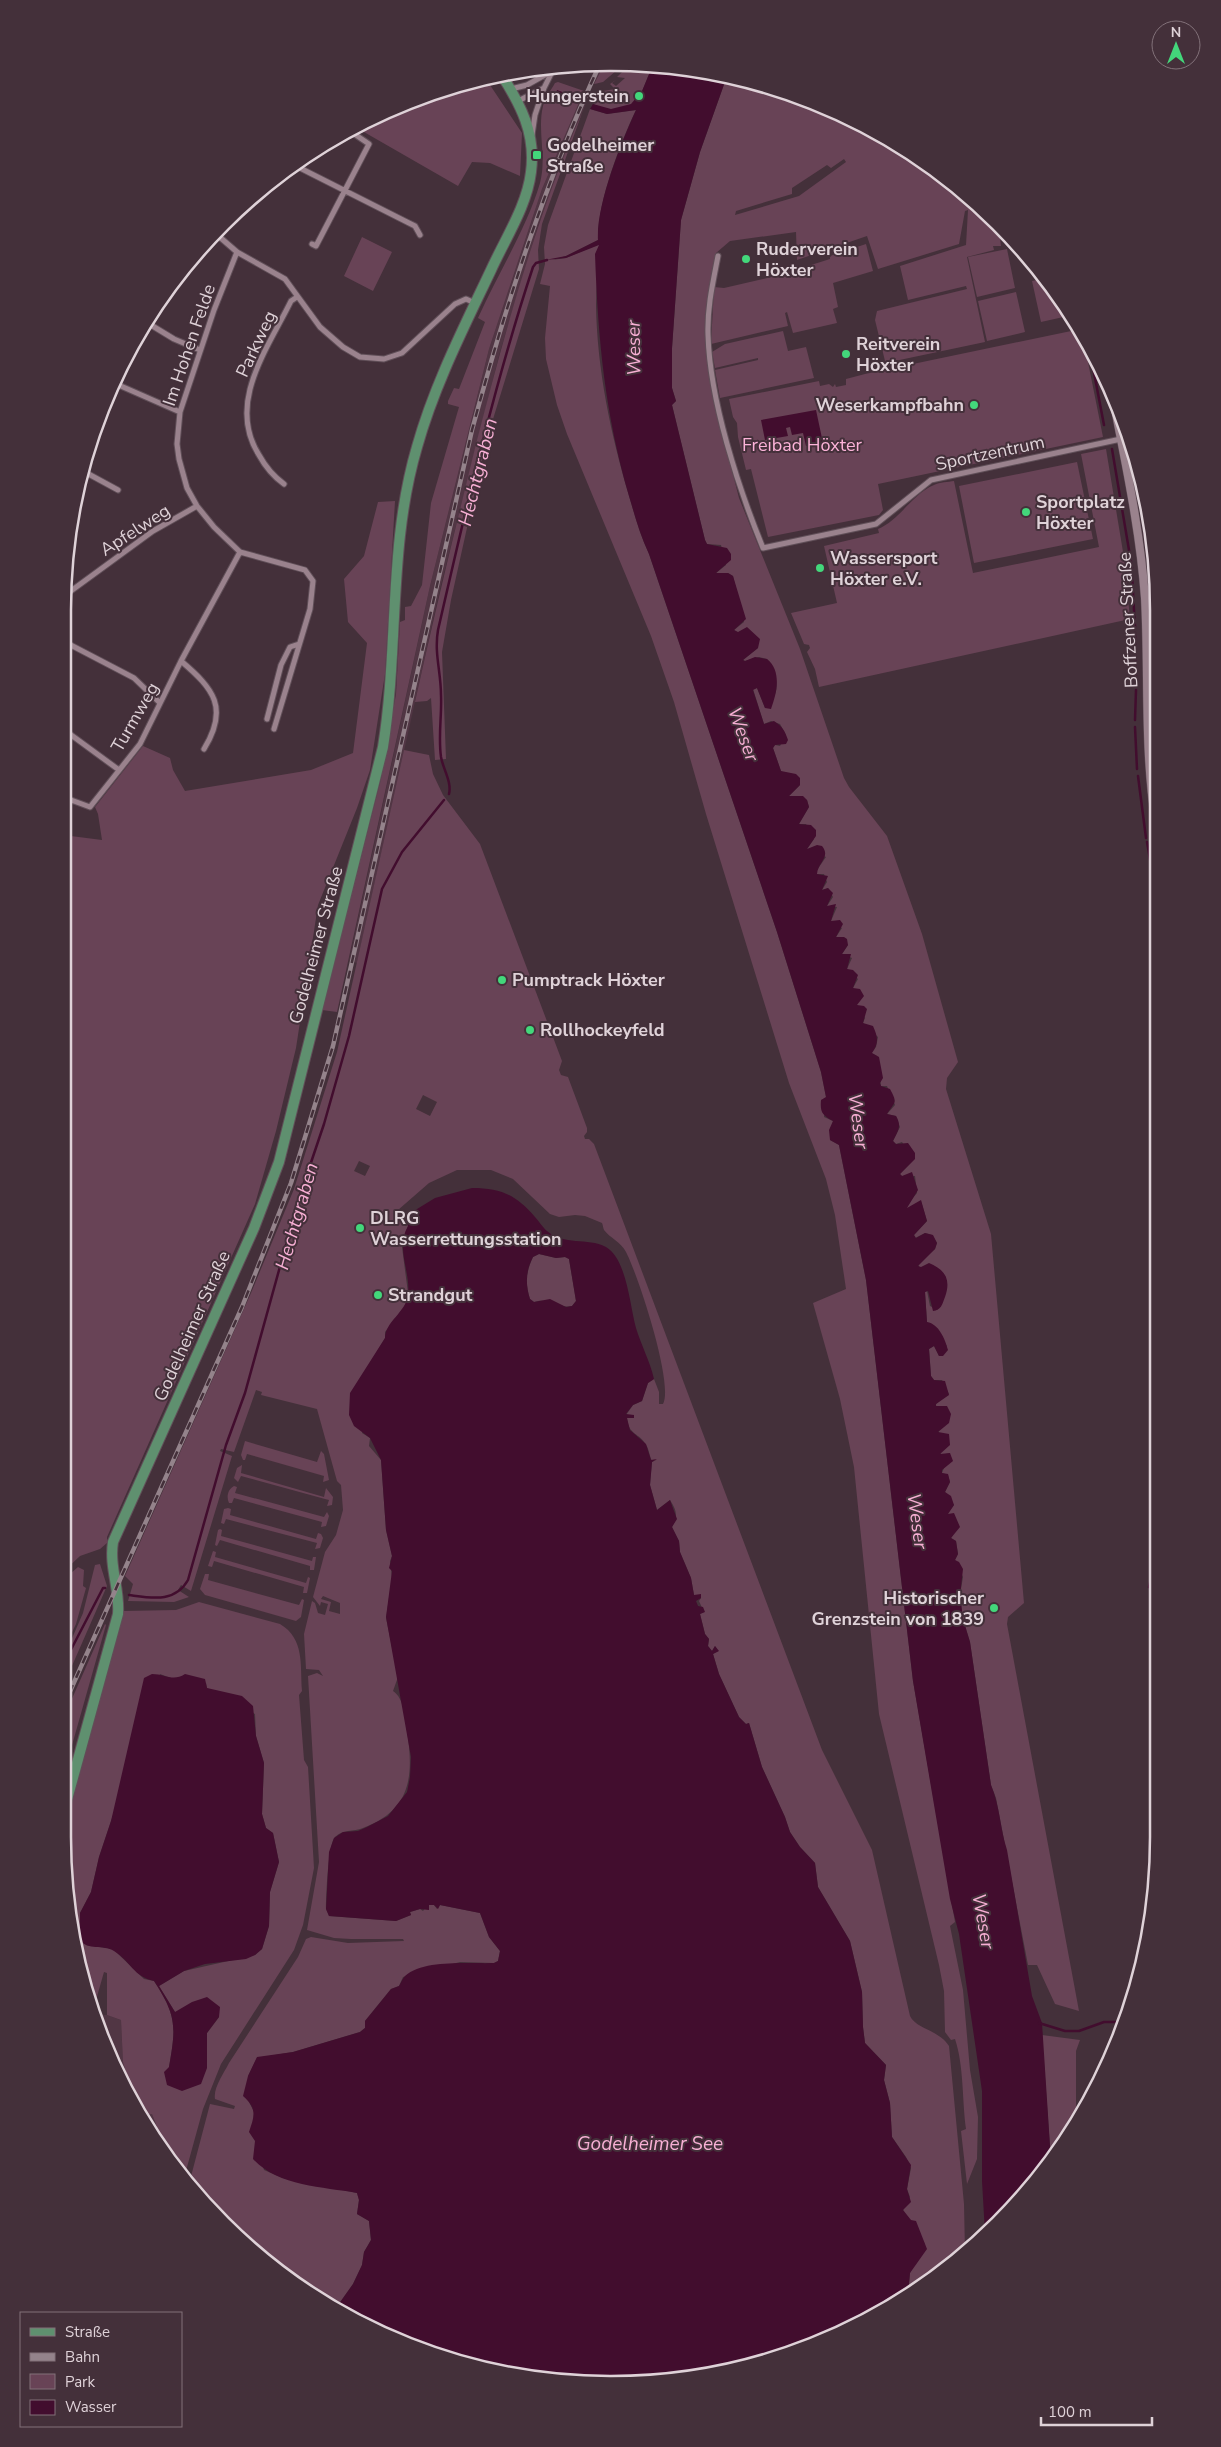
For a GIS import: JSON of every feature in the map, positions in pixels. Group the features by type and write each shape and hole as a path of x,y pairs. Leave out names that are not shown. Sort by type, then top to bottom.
{"main road":[{"name":"Godelheimer Straße","path":"71,1782 118,1614 118,1593 112,1563 113,1542 254,1228 279,1162 383,747 391,694 397,556 408,482 417,446 475,302 529,185 532,171 532,143 528,123 507,82"}],"street":[{"path":"532,143 535,115 551,75"},
{"path":"511,89 527,84 542,76"},
{"path":"518,101 544,88"},
{"path":"312,244 316,246 369,144 356,135"},
{"path":"302,169 415,226 420,235"},
{"path":"220,238 237,252 285,279 296,297 320,327 343,347 360,357 384,359 402,353 455,304 466,299 475,302"},
{"name":"Im Hohen Felde","path":"237,252 200,350 180,412 177,444 187,488 197,506 214,527 240,552 305,570 313,581 310,609 274,729"},
{"name":"Sportzentrum","path":"718,256 708,313 708,341 712,374 742,497 763,548 876,524 931,480 1121,439"},
{"name":"Parkweg","path":"284,484 276,478 263,462 250,440 246,418 247,400 251,382 266,350 291,301 296,297"},
{"path":"153,326 174,339 200,350"},
{"path":"121,386 180,412"},
{"name":"Boffzener Straße","path":"1120,435 1135,514 1142,570 1150,770"},
{"path":"89,474 118,490"},
{"name":"Apfelweg","path":"72,590 153,531 197,506"},
{"name":"Turmweg","path":"71,800 90,807 140,744 181,662 240,552"},
{"name":"Im Hohen Felde","path":"267,720 281,665 290,647 298,644"},
{"path":"71,646 134,678 160,703"},
{"path":"181,662 200,678 210,690 217,703 216,723 204,749"},
{"path":"71,735 119,770"}],"shaded area":[{"path":"594,71 601,71 594,84 589,82"},
{"path":"584,91 588,98 539,223 500,352 440,589 357,963 349,961 430,586 489,349 542,189"},
{"path":"102,2015 121,2020 123,2062 128,2078 112,2043"},
{"path":"148,2114 152,2114 157,2128"}],"green space":[{"path":"601,71 616,71 603,82 594,84"},
{"path":"623,71 650,72 640,96 627,107 607,109 593,104 603,91 615,89 610,84 617,79 612,83 616,86 625,78 617,77"},
{"path":"558,82 584,91 542,189 489,349 430,586 337,1012 322,1010 381,779 396,694 400,622 405,620 405,607 411,606 422,585 431,503 459,407 448,404 448,401 454,388 459,389 485,322 478,318 520,235 540,183 543,164 541,115 543,106 555,83","holes":["557,91 576,97 574,103 556,96"]},
{"path":"724,84 784,100 817,112 880,143 939,183 966,205 1000,238 1001,246 993,246 994,250 967,257 985,342 890,362 885,361 875,320 877,311 967,289 966,286 908,300 900,266 966,245 968,210 965,211 959,244 878,269 867,236 797,260 796,232 730,241 716,253 710,284 706,347 714,400 739,498 800,649 844,778 887,836 922,934 958,1062 947,1078 946,1089 991,1234 1024,1603 1008,1617 1007,1624 1079,2011 1055,2004 1037,1965 1028,1965 996,1798 991,1785 970,1642 963,1619 960,1595 963,1577 955,1560 958,1554 956,1541 951,1538 953,1535 948,1513 954,1505 945,1492 950,1482 948,1475 942,1473 950,1453 941,1455 936,1404 949,1394 942,1380 934,1380 931,1376 929,1349 934,1346 939,1356 947,1346 927,1322 925,1292 927,1291 930,1306 938,1310 918,1264 935,1249 937,1243 932,1235 925,1233 915,1238 914,1235 927,1221 921,1201 907,1209 907,1205 917,1193 915,1176 902,1176 900,1174 914,1159 902,1142 896,1144 893,1141 900,1127 896,1116 887,1114 895,1105 887,1086 881,1086 877,1056 871,1053 876,1047 878,1037 863,1023 865,1018 857,1005 853,988 858,979 847,969 852,958 842,954 848,945 836,937 842,928 831,921 837,907 827,906 833,897 828,888 822,890 827,882 824,874 817,874 817,870 826,857 807,849 814,839 806,824 799,824 809,807 807,800 789,796 800,785 781,771 773,748 775,745 780,746 786,735 780,724 771,721 764,724 753,689 757,688 765,708 774,696 776,679 767,659 759,657 743,660 758,648 734,630 744,622 733,576 728,573 716,573 726,565 721,545 707,544 705,540 672,405 676,401 672,388 672,348 681,220 700,152","holes":["844,159 846,162 799,196 735,215 736,211 792,194 792,188 827,165 831,168"]},
{"path":"490,85 522,133 520,176 490,163 472,162 458,186 363,132 404,112 437,100"},
{"path":"590,109 607,114 636,110 623,139 605,192 601,209 598,240 566,256 552,260 566,258 599,244 596,305 599,354 606,402 622,473 643,540 777,932 821,1072 826,1097 824,1117 833,1121 830,1140 839,1145 866,1280 913,1681 955,1922 950,1926 963,1990 970,2070 978,2117 977,2159 967,2184 961,2131 966,2129 960,2060 955,2039 951,2040 945,2032 944,1991 939,1965 879,1714 854,1467 840,1399 813,1303 846,1289 835,1215 826,1179 789,1083 706,814 674,702 651,636 567,434 557,405 546,359 545,338 550,286 540,284 545,264 544,247 548,225"},
{"path":"582,113 542,224 538,250 539,269 486,442 451,600 442,652 446,759 435,760 431,698 427,701 415,702 422,669 476,444 510,318 535,235"},
{"path":"362,237 392,252 373,291 344,276"},
{"path":"866,244 873,271 833,283 838,307 833,309 837,323 793,333 787,312 785,313 788,326 711,344 714,287 724,288 776,276 830,259 830,256"},
{"path":"1007,249 1015,288 977,297 968,257"},
{"path":"1036,280 1063,317 1041,322 1032,281"},
{"path":"1016,292 1025,332 987,341 978,301"},
{"path":"783,331 788,351 806,347 814,378 720,398 715,370 758,360 758,358 715,368 712,352 725,344"},
{"name":"Weserkampfbahn","path":"1072,331 1087,359 1103,437 878,484 883,510 879,515 768,537 751,469 746,470 738,437 737,423 733,417 729,399 819,381 820,386 829,384 833,387 835,384 836,387 846,385 846,379"},
{"path":"1106,449 1126,570 1123,570 1123,576 1126,576 1130,619 819,687 815,669 807,652 810,648 809,645 804,644 791,613 837,603 824,546 879,533 878,529 893,520 926,489 939,483 954,481 973,573 1099,547 1081,454"},
{"name":"Sportplatz Höxter","path":"1077,462 1093,539 974,563 959,486"},
{"path":"395,501 385,674 370,770 357,808 318,905 296,1048 276,1131 255,1204 107,1537 107,1543 100,1549 80,1556 71,1564 71,836 102,840 95,807 143,746 170,758 173,770 185,791 311,770 353,753 367,643 348,622 344,579 364,556 378,502"},
{"path":"404,750 429,755 433,774 443,795 480,844 562,1061 559,1070 561,1075 568,1077 587,1128 584,1136 585,1139 589,1139 594,1144 822,1750 872,1850 910,2016 917,2024 940,2036 949,2046 964,2204 965,2243 909,2286 910,2273 925,2244 903,2210 910,2197 907,2189 911,2168 892,2137 890,2103 884,2080 886,2065 865,2043 862,1992 850,1941 818,1887 815,1863 800,1847 790,1832 762,1767 749,1723 746,1724 739,1717 719,1674 713,1654 718,1651 715,1646 712,1651 708,1646 709,1639 705,1634 700,1614 704,1612 699,1601 701,1598 694,1595 691,1578 680,1552 679,1541 672,1527 676,1517 675,1510 670,1500 657,1510 650,1485 652,1462 656,1460 652,1461 644,1441 632,1431 628,1424 627,1418 633,1418 634,1415 626,1415 633,1405 642,1401 648,1383 654,1379 659,1392 659,1404 663,1404 665,1393 664,1375 653,1329 631,1264 626,1252 604,1230 602,1223 585,1216 559,1217 550,1214 513,1179 491,1170 457,1170 429,1183 398,1210 408,1226 402,1247 408,1293 405,1307 385,1332 385,1338 369,1365 362,1433 370,1438 369,1446 381,1460 386,1530 392,1556 390,1561 392,1578 386,1618 398,1677 393,1691 400,1698 406,1720 410,1763 409,1777 406,1790 400,1802 391,1812 379,1821 363,1828 338,1834 335,1837 329,1860 326,1909 329,1916 396,1921 411,1915 410,1912 420,1909 423,1911 428,1905 434,1905 437,1909 440,1905 480,1913 489,1937 500,1951 498,1961 494,1963 460,1962 403,1977 399,1986 391,1989 365,2021 365,2028 360,2032 293,2052 257,2058 248,2076 249,2102 254,2112 253,2128 264,2170 283,2178 357,2193 359,2200 357,2214 369,2221 371,2240 364,2252 362,2265 353,2284 340,2303 311,2285 255,2242 229,2218 191,2175 210,2104 234,2109 235,2106 215,2099 219,2081 298,1957 306,1939 311,1937 348,1943 404,1941 403,1939 334,1938 307,1930 319,1862 308,1676 317,1673 323,1676 319,1670 306,1669 304,1634 312,1601 315,1603 318,1613 325,1615 328,1604 321,1602 320,1606 313,1597 325,1552 336,1535 343,1510 341,1485 337,1481 317,1409 261,1395 262,1392 256,1390 234,1452 221,1449 220,1451 232,1456 191,1591 181,1585 178,1590 189,1597 174,1602 128,1601 133,1584 125,1576 251,1293 294,1189 337,1052","holes":["423,1095 437,1102 430,1116 416,1109","359,1161 370,1166 365,1176 354,1171","323,1596 340,1603 340,1614 329,1611 331,1602 321,1599"]},
{"path":"539,1254 569,1259 576,1301 572,1306 563,1306 545,1301 534,1302 530,1299 527,1288 529,1268 533,1257"},
{"path":"245,1441 317,1462 321,1451 324,1454 329,1480 323,1482 324,1476 247,1454 245,1460 243,1460 241,1455"},
{"path":"242,1465 241,1473 324,1497 326,1488 333,1497 332,1505 327,1506 329,1500 241,1476 238,1482 234,1478 237,1468"},
{"path":"234,1486 237,1487 235,1493 324,1517 327,1512 329,1516 326,1526 321,1527 322,1522 234,1498 232,1503 229,1503 228,1493"},
{"path":"224,1509 231,1509 230,1515 316,1539 318,1533 321,1534 323,1538 320,1548 315,1549 317,1543 226,1519 224,1524 221,1523"},
{"path":"218,1530 222,1530 221,1536 312,1561 313,1557 316,1557 314,1570 310,1570 310,1566 220,1540 217,1546 215,1545"},
{"path":"213,1551 216,1552 215,1557 306,1583 308,1577 310,1578 307,1593 303,1593 304,1587 214,1561 212,1567 208,1566"},
{"path":"100,1564 107,1586 71,1668 71,1641 83,1613 95,1565"},
{"path":"78,1567 84,1570 83,1586 86,1588 76,1624 71,1634 71,1573"},
{"path":"205,1574 209,1574 208,1580 299,1605 302,1599 304,1600 301,1617 296,1621 205,1595 200,1589"},
{"path":"199,1602 280,1624 294,1637 300,1653 302,1691 299,1695 304,1760 308,1767 314,1868 303,1925 294,1950 221,2064 203,2109 186,2169 157,2128 152,2114 148,2114 143,2106 126,2074 123,2062 121,2020 107,2015 107,1973 104,1972 97,1998 82,1942 72,1872 71,1801 124,1611 176,1610","holes":["160,1674 171,1678 206,1683 207,1688 255,1714 256,1736 264,1763 262,1814 266,1828 273,1833 279,1862 270,1892 269,1926 262,1949 255,1955 184,1971 159,1986 175,2012 219,2017 207,2033 207,2068 169,2067 173,2042 173,2022 162,1993 154,1981 144,1979 113,1949 86,1945 80,1913 91,1892 99,1857"]},
{"path":"105,1624 71,1749 71,1701"},
{"path":"1042,2035 1080,2040 1076,2051 1076,2109 1050,2148"}],"water":[{"name":"Weser","path":"650,72 724,84 700,152 681,220 672,348 672,388 676,401 672,405 705,540 707,544 727,548 731,554 731,560 716,573 728,573 733,576 746,619 734,630 738,632 747,627 760,639 758,648 743,660 755,657 767,659 775,670 777,682 771,709 765,708 757,688 753,690 764,724 774,721 786,734 788,740 786,744 775,745 773,748 781,771 796,774 800,778 800,785 789,796 803,796 807,800 809,807 799,824 811,825 816,830 816,836 807,849 817,845 822,846 825,853 817,874 828,876 822,890 828,888 833,893 827,906 836,904 831,921 840,920 843,924 836,937 847,939 848,945 842,954 851,954 847,969 853,970 858,975 853,988 860,989 864,996 857,1005 864,1006 867,1009 863,1023 873,1026 876,1033 877,1043 872,1053 879,1057 883,1078 880,1083 881,1086 890,1089 895,1100 887,1114 896,1116 899,1123 899,1128 893,1141 896,1144 908,1143 915,1153 915,1159 900,1174 902,1176 912,1172 918,1190 907,1208 921,1200 927,1221 914,1235 916,1238 925,1233 933,1235 937,1243 935,1249 918,1266 921,1267 929,1263 935,1266 943,1272 947,1281 947,1291 938,1310 933,1311 928,1291 925,1292 927,1322 938,1329 948,1350 943,1356 939,1356 934,1346 929,1349 931,1376 934,1380 945,1381 949,1395 936,1404 936,1406 947,1406 951,1414 949,1423 938,1432 949,1434 950,1445 940,1454 950,1453 953,1461 942,1470 942,1473 948,1474 950,1482 945,1492 951,1496 954,1505 948,1514 954,1513 960,1527 951,1538 956,1541 958,1554 955,1560 959,1562 963,1569 960,1596 963,1619 970,1642 991,1785 1007,1850 1032,1996 1042,2023 1050,2148 1016,2192 985,2225 982,2181 982,2091 959,1934 950,1899 913,1681 866,1280 839,1145 830,1140 829,1130 833,1121 824,1115 821,1110 821,1100 826,1097 821,1072 777,932 638,525 621,466 608,406 598,317 595,254 599,245 566,258 545,260 566,256 598,240 598,226 605,192 623,139 636,110 607,114 590,109 593,104 611,109 631,104 640,96"},
{"path":"557,90 576,97 574,103 555,96"},
{"path":"816,410 823,443 806,446 803,433 792,435 790,427 786,428 788,436 765,440 761,420"},
{"name":"Godelheimer See","path":"472,1188 491,1189 507,1194 521,1203 554,1236 599,1244 613,1253 619,1262 627,1284 636,1328 654,1379 648,1383 642,1401 633,1405 626,1414 634,1415 634,1418 627,1418 630,1430 646,1444 651,1460 657,1459 652,1462 650,1485 657,1510 670,1500 677,1519 672,1527 679,1541 680,1552 691,1578 694,1595 701,1594 701,1598 696,1601 698,1606 703,1607 705,1612 700,1614 705,1634 709,1639 708,1646 712,1651 715,1646 719,1651 713,1654 719,1674 739,1717 746,1724 749,1723 762,1767 790,1832 800,1847 815,1863 818,1887 850,1941 862,1992 865,2043 886,2065 884,2080 890,2103 892,2137 911,2165 907,2189 911,2202 903,2210 911,2220 916,2221 927,2249 910,2273 909,2286 880,2304 849,2320 817,2335 784,2347 716,2365 681,2371 646,2375 610,2376 540,2371 505,2365 437,2347 404,2335 340,2303 353,2284 362,2265 364,2252 371,2240 369,2221 357,2214 359,2200 357,2193 315,2187 287,2180 263,2168 253,2159 255,2141 249,2132 254,2113 251,2105 243,2096 248,2076 257,2057 293,2052 360,2032 365,2028 365,2021 391,1989 399,1986 403,1978 413,1971 435,1965 494,1963 498,1961 500,1951 489,1937 480,1913 440,1905 438,1909 434,1905 429,1905 429,1910 420,1909 410,1912 411,1915 396,1921 329,1916 326,1909 329,1852 334,1838 343,1832 358,1831 388,1816 407,1792 410,1777 411,1757 386,1617 392,1571 389,1568 392,1556 386,1530 381,1460 370,1438 354,1426 349,1415 350,1393 385,1338 388,1327 404,1307 408,1295 403,1243 404,1234 408,1226 404,1217 435,1198","holes":["539,1254 556,1258 565,1257 569,1259 576,1301 572,1306 566,1307 550,1299 534,1302 530,1299 527,1277 533,1257"]},
{"path":"152,1674 173,1678 185,1674 205,1679 207,1688 242,1696 253,1706 256,1736 264,1763 262,1814 266,1828 273,1833 279,1862 270,1892 269,1926 262,1949 246,1959 205,1964 184,1971 159,1986 175,2012 192,2002 207,1997 220,2007 219,2017 207,2033 207,2068 201,2084 182,2091 167,2085 164,2072 169,2067 173,2042 173,2022 162,1993 154,1981 142,1976 114,1951 83,1943 80,1930 80,1913 91,1892 99,1857 111,1821 144,1678"}],"waterway":[{"name":"Hechtgraben","path":"449,794 450,789 440,749 441,687 437,647 438,630 493,402 519,311 533,267 536,263 547,260"},
{"path":"1094,372 1104,425"},
{"path":"1112,449 1132,568"},
{"path":"1132,576 1135,627"},
{"path":"1135,633 1136,683"},
{"path":"1135,720 1136,690"},
{"path":"1135,727 1137,769"},
{"path":"1138,776 1146,838"},
{"name":"Hechtgraben","path":"129,1595 154,1598 170,1596 183,1587 188,1580 226,1445 245,1393 299,1198 324,1124 349,1036 382,889 402,852 444,800"},
{"path":"1147,842 1150,859"},
{"path":"1149,1587 1150,1583"},
{"name":"Hechtgraben","path":"71,1650 103,1588 105,1588"},
{"path":"1039,2023 1065,2031 1079,2031 1104,2022 1117,2022"}],"railway":[{"path":"71,1689 242,1307 291,1183 333,1046 472,430 528,244 544,198 597,71"}],"place":[{"name":"Hungerstein","path":"639,96"},
{"name":"Godelheimer Straße","path":"537,155"},
{"name":"Ruderverein Höxter","path":"746,259"},
{"name":"Reitverein Höxter","path":"846,354"},
{"name":"Weserkampfbahn","path":"974,405"},
{"name":"Sportplatz Höxter","path":"1026,512"},
{"name":"Wassersport Höxter e.V.","path":"820,568"},
{"name":"Pumptrack Höxter","path":"502,980"},
{"name":"Rollhockeyfeld","path":"530,1030"},
{"name":"DLRG Wasserrettungsstation","path":"360,1228"},
{"name":"Strandgut","path":"378,1295"},
{"name":"Historischer Grenzstein von 1839","path":"994,1608"}],"park label":[{"name":"Freibad Höxter","path":"802,445"}]}
